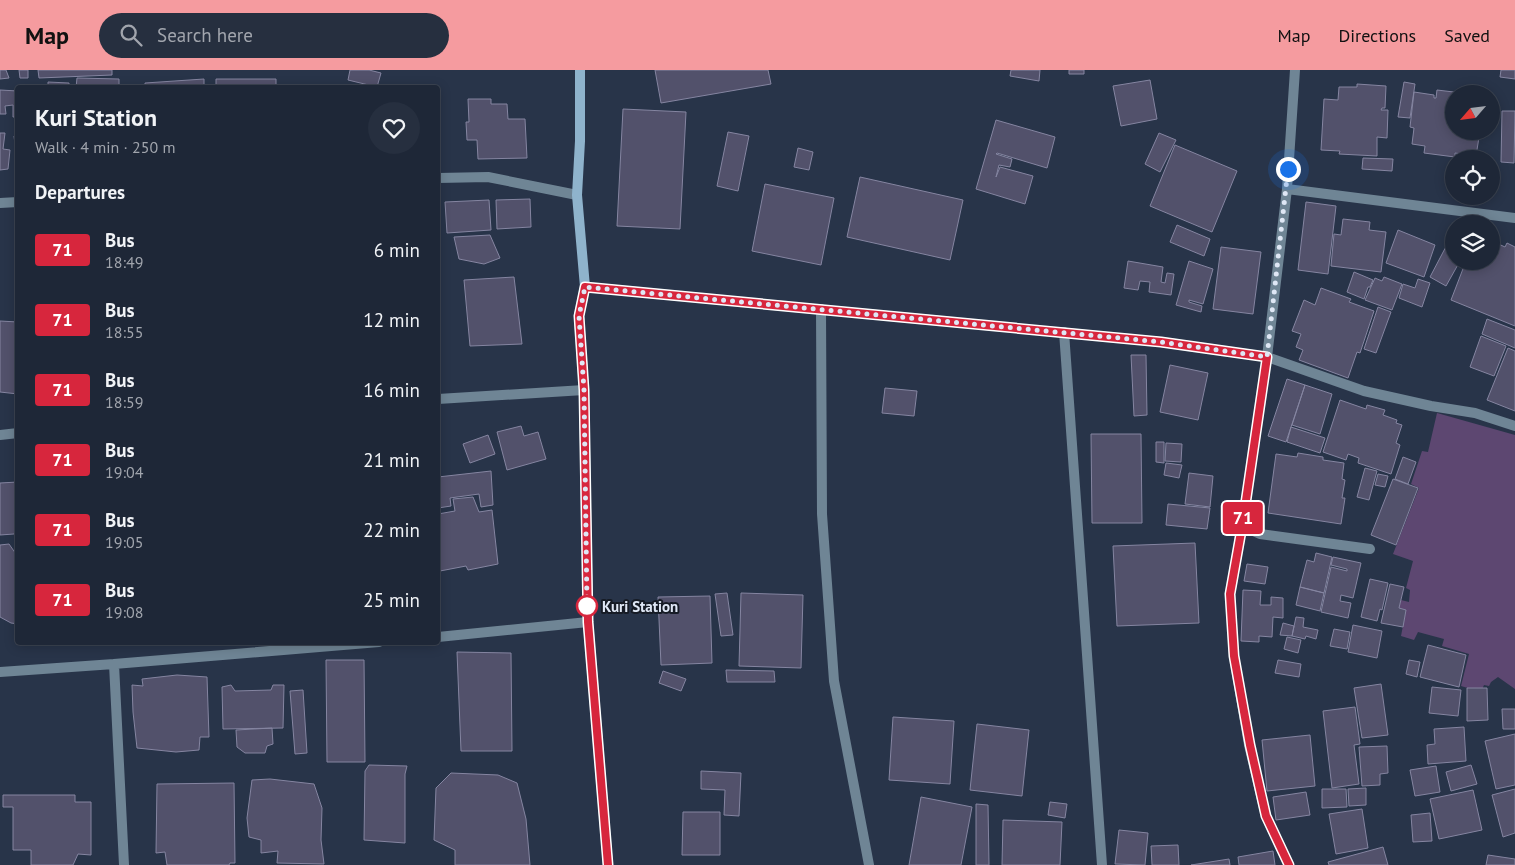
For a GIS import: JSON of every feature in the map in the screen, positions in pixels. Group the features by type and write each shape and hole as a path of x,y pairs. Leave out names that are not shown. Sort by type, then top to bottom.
{"main road":[{"path":"580,70 580,141 577,195 585,287 579,316 584,390 588,622 608,865"}],"street":[{"path":"1289,865 1266,816 1250,745 1234,656 1230,594 1243,521 1267,357 1287,189 1295,70"},
{"path":"440,178 488,177 577,195"},
{"path":"1287,189 1515,218"},
{"path":"0,203 15,202"},
{"path":"585,287 1064,332 1161,342 1267,357 1364,391 1431,406 1475,413 1515,426"},
{"path":"821,309 822,514 834,681 869,865"},
{"path":"1064,332 1102,865"},
{"path":"440,399 584,390"},
{"path":"0,435 15,433"},
{"path":"1243,521 1249,529 1260,534 1370,549"},
{"path":"440,637 588,622"},
{"path":"0,672 343,645"},
{"path":"114,664 124,865"}],"shaded area":[{"path":"1437,413 1515,435 1515,689 1498,677 1489,686 1484,685 1481,692 1461,686 1469,654 1442,646 1444,639 1418,632 1414,640 1401,636 1406,610 1399,608 1401,600 1409,602 1410,590 1406,588 1413,561 1393,554 1419,488 1411,484 1422,451 1428,452"}],"building":[{"path":"0,70 6,70 9,78 0,79"},
{"path":"19,70 28,70 28,78 20,78"},
{"path":"38,70 112,70 112,75 39,78"},
{"path":"350,70 369,70 381,73 378,85 348,80"},
{"path":"655,70 768,70 771,84 661,103"},
{"path":"1011,70 1040,70 1039,81 1010,76"},
{"path":"1069,70 1084,70 1084,74 1069,74"},
{"path":"1501,70 1515,70 1515,79 1500,77"},
{"path":"77,78 119,79 119,85 76,85"},
{"path":"204,79 204,85 145,85 145,83"},
{"path":"216,79 276,79 276,85 216,85"},
{"path":"1150,80 1157,119 1121,126 1113,86"},
{"path":"48,82 69,83 69,85 48,85"},
{"path":"1404,82 1415,84 1410,118 1398,117"},
{"path":"1357,84 1386,86 1385,108 1381,110 1388,110 1387,138 1377,137 1377,156 1339,154 1340,151 1321,150 1324,99 1338,100 1339,87 1357,87"},
{"path":"0,90 15,91 15,117 13,117 13,105 5,106 6,114 0,114"},
{"path":"1437,90 1445,91 1445,140 1479,140 1477,150 1445,150 1445,156 1424,153 1425,146 1412,144 1414,128 1410,127 1414,92 1434,95 1434,98 1436,98"},
{"path":"468,99 491,99 491,104 507,104 508,119 525,119 527,158 478,159 477,140 467,140 466,122 469,122"},
{"path":"623,109 686,112 680,229 617,226"},
{"path":"1502,111 1515,111 1514,163 1501,162"},
{"path":"996,120 1055,137 1047,168 996,154 1012,159 1010,167 999,165 996,177 1000,167 1033,176 1025,204 976,189"},
{"path":"728,132 749,136 738,191 717,186"},
{"path":"0,133 5,133 3,149 10,150 8,169 0,170"},
{"path":"1159,133 1176,140 1160,172 1145,164"},
{"path":"1175,145 1237,171 1212,232 1150,206"},
{"path":"798,148 813,152 809,170 794,167"},
{"path":"1363,158 1393,159 1392,171 1362,169"},
{"path":"860,177 963,200 950,260 847,237"},
{"path":"765,184 834,198 821,265 752,251"},
{"path":"530,199 531,227 497,229 496,200"},
{"path":"489,200 491,230 447,233 445,202"},
{"path":"1306,202 1336,206 1328,274 1298,270"},
{"path":"1343,219 1370,222 1369,230 1386,232 1381,272 1331,266 1334,234 1341,235"},
{"path":"1177,225 1210,239 1204,256 1170,242"},
{"path":"1398,230 1435,245 1424,277 1386,263"},
{"path":"490,235 500,258 484,264 459,259 454,237"},
{"path":"1507,243 1515,247 1515,326 1451,300 1463,270 1500,270 1500,245 1505,247"},
{"path":"1221,247 1261,252 1253,314 1213,309"},
{"path":"1445,248 1445,270 1455,270 1446,286 1430,277"},
{"path":"1128,261 1163,267 1161,282 1165,283 1167,273 1174,274 1171,295 1149,292 1150,282 1140,281 1138,290 1124,288"},
{"path":"1189,261 1213,269 1203,304 1189,300 1189,302 1202,306 1201,312 1176,305"},
{"path":"1354,272 1373,280 1370,287 1368,287 1364,299 1347,292"},
{"path":"514,277 522,344 470,346 464,280"},
{"path":"1384,277 1402,284 1392,310 1365,300 1375,278 1382,281"},
{"path":"1418,279 1430,283 1422,307 1399,298 1403,284 1415,288"},
{"path":"1321,288 1351,299 1349,302 1374,311 1360,353 1357,352 1348,378 1299,360 1303,350 1296,347 1301,334 1292,331 1304,300 1315,305"},
{"path":"1378,307 1391,312 1376,353 1364,349"},
{"path":"1487,319 1515,330 1515,348 1482,334"},
{"path":"0,321 15,322 15,394 0,392"},
{"path":"1481,336 1506,346 1494,376 1470,367"},
{"path":"1508,348 1515,351 1515,411 1487,400"},
{"path":"1131,355 1146,355 1147,415 1134,416"},
{"path":"1170,365 1208,373 1198,420 1160,412"},
{"path":"1287,379 1305,385 1286,442 1268,436"},
{"path":"1305,385 1332,394 1320,434 1292,425"},
{"path":"885,388 917,391 914,416 882,413"},
{"path":"1340,400 1366,409 1367,405 1385,410 1383,415 1397,420 1396,423 1402,425 1396,443 1400,445 1391,474 1358,463 1359,458 1348,454 1346,460 1323,452"},
{"path":"521,426 524,436 538,432 546,459 507,470 497,432"},
{"path":"1291,427 1325,438 1320,453 1287,442"},
{"path":"1091,434 1141,434 1142,523 1092,523"},
{"path":"488,435 495,454 470,463 463,444"},
{"path":"1156,442 1164,442 1164,463 1156,462"},
{"path":"1166,443 1182,444 1181,462 1165,461"},
{"path":"1298,453 1323,457 1323,460 1344,463 1342,479 1345,480 1342,498 1345,498 1341,524 1268,513 1276,454 1297,457"},
{"path":"1403,457 1416,462 1408,484 1395,479"},
{"path":"1166,463 1182,465 1179,478 1164,475"},
{"path":"1365,468 1377,471 1369,500 1357,497"},
{"path":"491,471 493,505 481,507 479,494 450,498 451,506 440,508 440,477"},
{"path":"1189,473 1213,476 1210,507 1185,504"},
{"path":"1378,474 1388,476 1385,487 1375,485"},
{"path":"1393,479 1418,488 1396,545 1371,535"},
{"path":"15,482 14,534 0,535 0,483"},
{"path":"473,497 479,512 492,510 498,564 468,570 466,566 440,571 440,514 455,511 453,499"},
{"path":"1168,504 1210,508 1207,529 1166,525"},
{"path":"1195,543 1199,623 1117,626 1113,546"},
{"path":"9,544 15,553 15,624 0,617 0,545"},
{"path":"1316,553 1332,557 1324,593 1300,587 1307,560 1314,562"},
{"path":"1333,557 1361,563 1353,598 1341,595 1340,601 1351,603 1348,618 1321,612 1331,567 1347,571 1347,569 1331,565"},
{"path":"1247,564 1268,567 1265,584 1244,581"},
{"path":"1370,579 1388,583 1382,610 1380,609 1377,621 1361,617"},
{"path":"1390,584 1404,587 1399,608 1406,610 1403,627 1381,623"},
{"path":"1300,587 1324,593 1320,611 1296,605"},
{"path":"1243,590 1261,591 1260,605 1271,605 1271,597 1283,598 1283,618 1273,617 1272,637 1259,636 1259,642 1241,641"},
{"path":"727,593 733,635 721,636 715,594"},
{"path":"741,593 803,595 801,668 739,666"},
{"path":"710,596 712,663 661,665 658,597"},
{"path":"1296,617 1304,618 1303,627 1318,630 1316,639 1306,636 1305,639 1292,636"},
{"path":"1283,623 1294,626 1292,636 1280,635"},
{"path":"1353,625 1382,631 1377,658 1348,652"},
{"path":"1334,629 1350,632 1347,649 1330,646"},
{"path":"1287,637 1301,640 1298,653 1284,649"},
{"path":"1428,645 1466,655 1459,687 1420,677"},
{"path":"457,652 511,653 512,751 461,751"},
{"path":"326,660 364,660 365,762 327,762"},
{"path":"1278,660 1301,664 1299,677 1275,673"},
{"path":"1409,660 1420,662 1417,677 1406,674"},
{"path":"726,670 774,671 775,682 727,682"},
{"path":"663,671 686,679 681,691 659,683"},
{"path":"177,675 207,677 209,737 200,737 199,750 176,752 137,748 132,685 143,686 142,679"},
{"path":"1381,684 1388,735 1362,738 1354,688"},
{"path":"231,685 235,691 271,690 273,685 284,685 283,728 223,729 222,687"},
{"path":"1432,687 1461,690 1458,716 1429,713"},
{"path":"1467,688 1487,688 1488,720 1467,721"},
{"path":"303,690 307,753 295,754 290,691"},
{"path":"1355,707 1360,744 1354,745 1359,784 1332,788 1323,711"},
{"path":"1502,709 1515,709 1515,729 1503,729"},
{"path":"893,717 954,721 950,784 889,780"},
{"path":"977,724 1029,730 1022,796 970,790"},
{"path":"1464,727 1466,761 1428,764 1427,745 1435,744 1434,729"},
{"path":"272,728 273,744 267,746 265,753 245,753 237,747 236,730"},
{"path":"1515,734 1515,785 1496,789 1485,741"},
{"path":"1310,735 1315,786 1267,791 1262,740"},
{"path":"1387,746 1388,773 1380,774 1380,785 1362,786 1359,747"},
{"path":"369,765 407,766 405,774 405,843 364,840 365,771"},
{"path":"1471,765 1477,784 1451,791 1446,772"},
{"path":"1436,766 1440,792 1415,796 1410,770"},
{"path":"701,771 741,773 739,816 724,815 725,790 701,789"},
{"path":"451,773 498,775 517,783 526,819 530,865 455,865 455,850 434,840 436,788"},
{"path":"270,779 314,784 322,808 321,840 324,864 277,863 278,851 261,853 261,840 249,837 247,818 252,780"},
{"path":"234,783 235,863 230,863 229,865 167,865 165,852 156,853 157,784"},
{"path":"1366,788 1366,805 1349,806 1348,789"},
{"path":"1322,789 1346,789 1347,807 1322,808"},
{"path":"1515,789 1515,833 1503,837 1492,795"},
{"path":"1473,790 1482,830 1439,839 1430,799"},
{"path":"1306,792 1310,815 1276,820 1273,797"},
{"path":"3,795 75,795 75,802 91,802 91,855 78,854 73,865 31,865 31,850 13,850 13,807 3,807"},
{"path":"921,797 972,807 961,865 909,865"},
{"path":"1050,802 1067,804 1065,818 1048,815"},
{"path":"976,804 988,805 989,865 976,865"},
{"path":"1362,809 1368,848 1336,854 1329,814"},
{"path":"683,812 720,812 720,855 682,855"},
{"path":"1430,813 1432,841 1413,842 1411,815"},
{"path":"1003,820 1062,822 1060,865 1002,865"},
{"path":"1119,830 1148,833 1145,865 1115,864"},
{"path":"1178,845 1179,865 1152,865 1151,846"},
{"path":"1383,847 1388,865 1329,865 1328,862"},
{"path":"1273,851 1275,865 1239,865 1238,857"},
{"path":"1488,855 1515,859 1515,865 1486,865"},
{"path":"1229,859 1230,865 1191,865"}],"bus line":[{"name":"71","path":"608,865 588,622 584,390 579,316 585,287 1161,342 1267,357 1243,521 1230,594 1234,656 1250,745 1266,816 1289,865"}],"place":[{"name":"Kuri Station","path":"587,606"}],"route":[{"path":"587,606 584,390 579,316 585,287 1161,342 1267,357 1288,169"}]}
